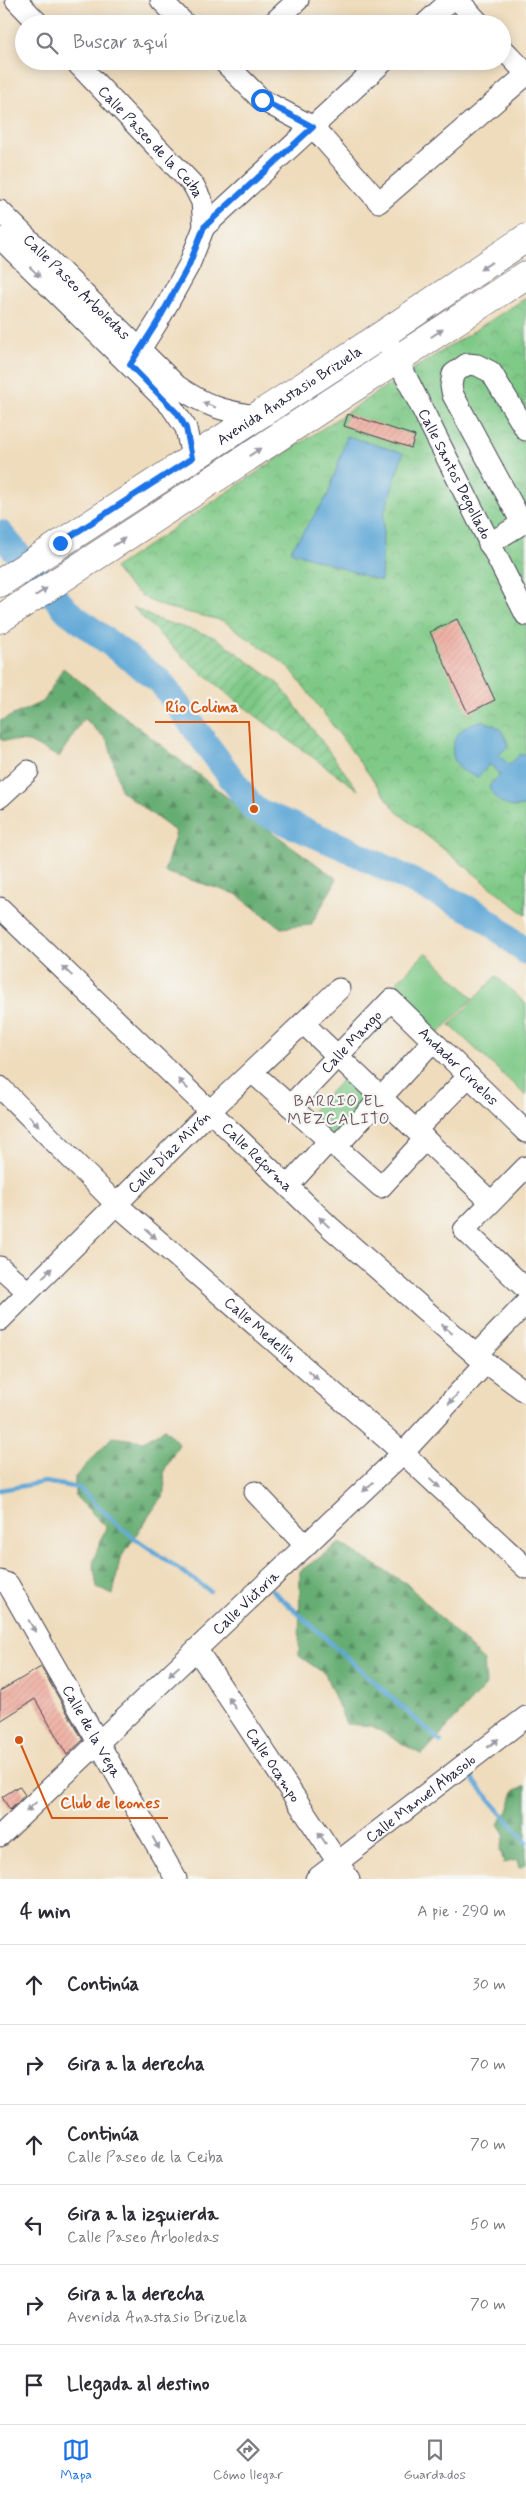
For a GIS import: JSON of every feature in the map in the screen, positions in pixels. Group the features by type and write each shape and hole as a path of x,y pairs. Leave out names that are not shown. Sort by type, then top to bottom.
{"main road":[{"name":"Avenida Anastasio Brizuela","path":"0,583 385,333 526,238"},
{"name":"Avenida Anastasio Brizuela","path":"2,618 526,275"}],"street":[{"path":"16,0 30,15"},
{"path":"161,0 176,15"},
{"path":"282,15 298,0"},
{"path":"435,15 451,0"},
{"path":"458,0 472,15"},
{"path":"234,70 262,100 313,127 379,202 526,74 511,58"},
{"name":"Calle Paseo de la Ceiba","path":"83,70 194,186 202,202 204,227 189,265 135,357"},
{"path":"204,227 374,70"},
{"name":"Calle Paseo Arboledas","path":"3,220 135,357 178,414 186,428 192,458"},
{"name":"Calle Paseo Arboledas","path":"0,238 135,357 203,403 227,412 256,416"},
{"name":"Calle Santos Degollado","path":"385,333 396,360 526,615"},
{"path":"489,544 524,522 453,395 451,386 454,374 467,364 477,365 491,372 526,430"},
{"path":"0,796 28,771"},
{"name":"Calle Reforma","path":"0,908 331,1228 481,1359 526,1392"},
{"name":"Calle Díaz Mirón","path":"0,1320 210,1111 339,989"},
{"name":"Andador Ciruelos","path":"392,1000 526,1132"},
{"name":"Calle Mango","path":"290,1106 392,1000"},
{"path":"303,1023 491,1202"},
{"path":"288,1186 332,1144 375,1091 433,1041"},
{"path":"252,1072 381,1187 420,1135 469,1076"},
{"name":"Calle Medellín","path":"0,1086 116,1204 403,1454 526,1568"},
{"path":"526,1167 464,1230 526,1289"},
{"path":"0,1267 28,1292"},
{"name":"Calle Victoria","path":"0,1836 403,1454 526,1304"},
{"path":"256,1492 306,1546"},
{"name":"Calle de la Vega","path":"4,1582 100,1742 176,1879"},
{"name":"Calle Ocampo","path":"197,1650 344,1870"},
{"name":"Calle Manuel Abasolo","path":"316,1879 344,1870 526,1717"}],"green space":[{"path":"526,298 526,915 397,812 290,668 224,621 165,607 146,599 129,586 114,568 377,392"},
{"path":"133,607 156,619 215,637 279,684 358,790 212,682 158,633"},
{"path":"63,668 261,824 337,879 311,925 281,928 236,894 164,872 176,832 121,791 108,741 84,718 59,757 29,742 1,740 0,721 44,701"},
{"path":"426,952 473,998 438,1034 391,988"},
{"path":"496,976 526,1004 526,1096 450,1025"},
{"path":"349,1072 376,1097 335,1141 308,1116"},
{"path":"165,1429 179,1444 164,1471 165,1492 120,1559 113,1595 97,1588 93,1561 106,1527 75,1496 75,1477 112,1437 143,1441"},
{"path":"340,1543 407,1584 484,1661 486,1685 422,1755 372,1726 346,1724 325,1674 299,1656 300,1571"},
{"path":"526,1785 526,1864 519,1868 517,1860 504,1863 500,1849 505,1835 498,1824 508,1811 514,1791"}],"water":[{"path":"347,436 403,453 384,514 381,581 290,551 328,495"},
{"path":"482,721 496,726 503,732 508,746 499,755 509,765 519,755 526,754 526,805 520,807 509,806 503,804 495,797 489,786 500,775 490,764 478,777 466,773 458,766 453,748 455,739 461,731 470,725"}],"building":[{"path":"348,414 415,436 411,448 344,426"},
{"path":"457,619 495,700 468,713 430,632"},
{"path":"41,1667 83,1740 67,1755 35,1699 0,1721 0,1691"},
{"path":"19,1786 25,1795 10,1810 2,1797"}],"waterway":[{"path":"0,533 67,611 160,681 254,809 345,848 481,915 526,952"},
{"path":"0,1490 45,1482 79,1488 122,1529 210,1591"},
{"path":"272,1590 441,1742"},
{"path":"470,1776 526,1842"}],"place":[{"name":"Río Colima","path":"254,809"},
{"name":"Club de leones","path":"19,1740"}],"district":[{"name":"BARRIO EL MEZCALITO","path":"339,1109"}],"route":[{"path":"60,543 192,458 186,428 178,414 130,365 158,321 189,265 204,227 313,127 262,100"}]}
